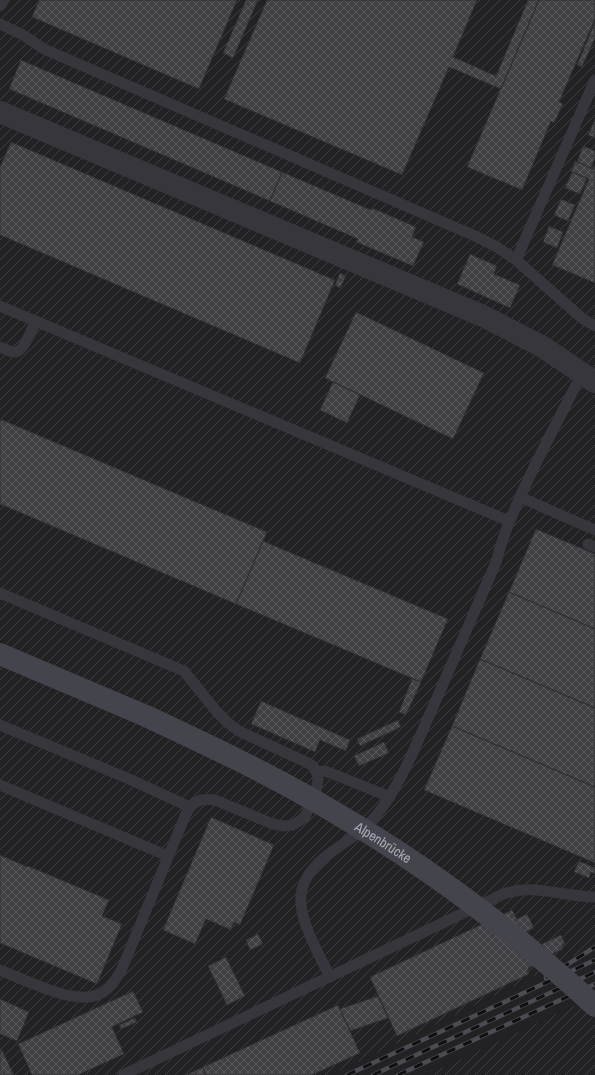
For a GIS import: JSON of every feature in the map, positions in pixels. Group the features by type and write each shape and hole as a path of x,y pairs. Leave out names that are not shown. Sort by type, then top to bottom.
{"main road":[{"name":"Alpenbrücke","path":"0,654 146,716 245,763 334,811 377,837 446,884 541,958 595,1006"}],"street":[{"path":"0,112 482,316 543,347 585,384"}],"lane":[{"path":"0,6 4,0"},
{"path":"0,24 23,35 44,49 475,236 497,247 516,260 583,319 595,326"},
{"path":"516,260 595,80"},
{"path":"0,306 510,521"},
{"path":"0,347 12,352 18,352 22,349 36,321"},
{"path":"330,977 304,918 301,900 302,890 307,878 315,866 364,830 376,817 402,777 497,560 503,536 542,448 561,416 585,384"},
{"path":"520,497 595,530"},
{"path":"0,593 184,670 217,712 228,723 240,731 313,766 317,773 318,780 316,791 305,817 293,825 284,826 273,824 215,800 205,799 197,801 190,807 168,856 121,971 106,990 97,995 86,998 73,997 58,993 0,970"},
{"path":"0,724 129,779 190,807"},
{"path":"317,773 323,771 328,772 390,797"},
{"path":"0,785 168,856"},
{"path":"123,1075 512,891 536,890 580,897 595,897"}],"shaded area":[{"path":"0,0 595,0 595,946 330,1075 0,1075"},
{"path":"595,946 595,996 426,1075 330,1075 427,1029"},
{"path":"595,996 595,1075 426,1075"}],"building":[{"path":"39,0 237,0 199,89 32,17"},
{"path":"246,0 258,0 233,58 223,53"},
{"path":"267,0 477,0 453,57 496,76 528,0 539,0 501,89 449,67 402,175 224,99"},
{"path":"539,0 595,0 595,19 559,102 563,104 554,123 551,121 522,190 467,167"},
{"path":"595,22 595,38 582,67 577,65"},
{"path":"21,60 282,172 270,201 9,89"},
{"path":"595,119 595,138 588,135"},
{"path":"11,142 335,280 300,363 0,235 0,167"},
{"path":"583,146 595,151 595,158 591,168 577,162"},
{"path":"575,161 593,169 595,165 595,283 552,265 589,179 571,172"},
{"path":"282,172 371,210 372,208 416,227 412,237 424,242 413,266 356,242 358,239 270,201"},
{"path":"572,172 587,178 580,194 565,188"},
{"path":"561,199 575,205 568,221 554,215"},
{"path":"549,226 563,232 557,248 543,242"},
{"path":"470,254 497,266 494,274 520,285 510,308 457,284"},
{"path":"340,273 346,276 340,288 335,285"},
{"path":"356,312 484,373 453,439 325,378"},
{"path":"333,382 360,395 347,423 320,410"},
{"path":"0,419 267,532 236,604 0,504"},
{"path":"536,529 595,554 595,629 509,592"},
{"path":"263,541 448,619 421,682 236,604"},
{"path":"509,592 595,629 595,708 480,659"},
{"path":"480,659 595,708 595,787 452,726"},
{"path":"412,679 421,682 406,715 399,712"},
{"path":"261,701 350,740 346,751 320,740 315,752 251,724"},
{"path":"398,720 401,727 360,746 357,739"},
{"path":"452,726 595,787 595,863 424,790"},
{"path":"384,742 389,753 359,766 354,756"},
{"path":"211,817 274,845 240,925 234,922 231,930 206,919 195,944 163,930"},
{"path":"0,855 109,900 102,916 122,924 97,984 0,943"},
{"path":"579,861 595,868 595,874 591,872 589,878 574,872"},
{"path":"512,910 517,919 527,914 534,928 523,933 537,963 528,968 529,970 527,971 529,974 397,1036 370,977"},
{"path":"258,934 263,944 250,950 246,940"},
{"path":"561,935 565,944 562,945 563,949 548,956 542,944"},
{"path":"226,957 245,996 227,1005 208,966"},
{"path":"133,991 143,1012 112,1027 124,1054 78,1075 32,1075 18,1044"},
{"path":"378,996 388,1018 350,1031 340,1009"},
{"path":"0,999 29,1012 17,1041 0,1034"},
{"path":"338,1005 360,1053 312,1075 206,1075 203,1067"},
{"path":"135,1018 137,1022 121,1029 119,1025"},
{"path":"2,1050 14,1075 0,1075 0,1051"},
{"path":"203,1067 206,1075 186,1075"}],"railway":[{"path":"546,978 595,947"},
{"path":"347,1075 595,960"},
{"path":"373,1075 595,972"},
{"path":"398,1075 595,984"}]}
